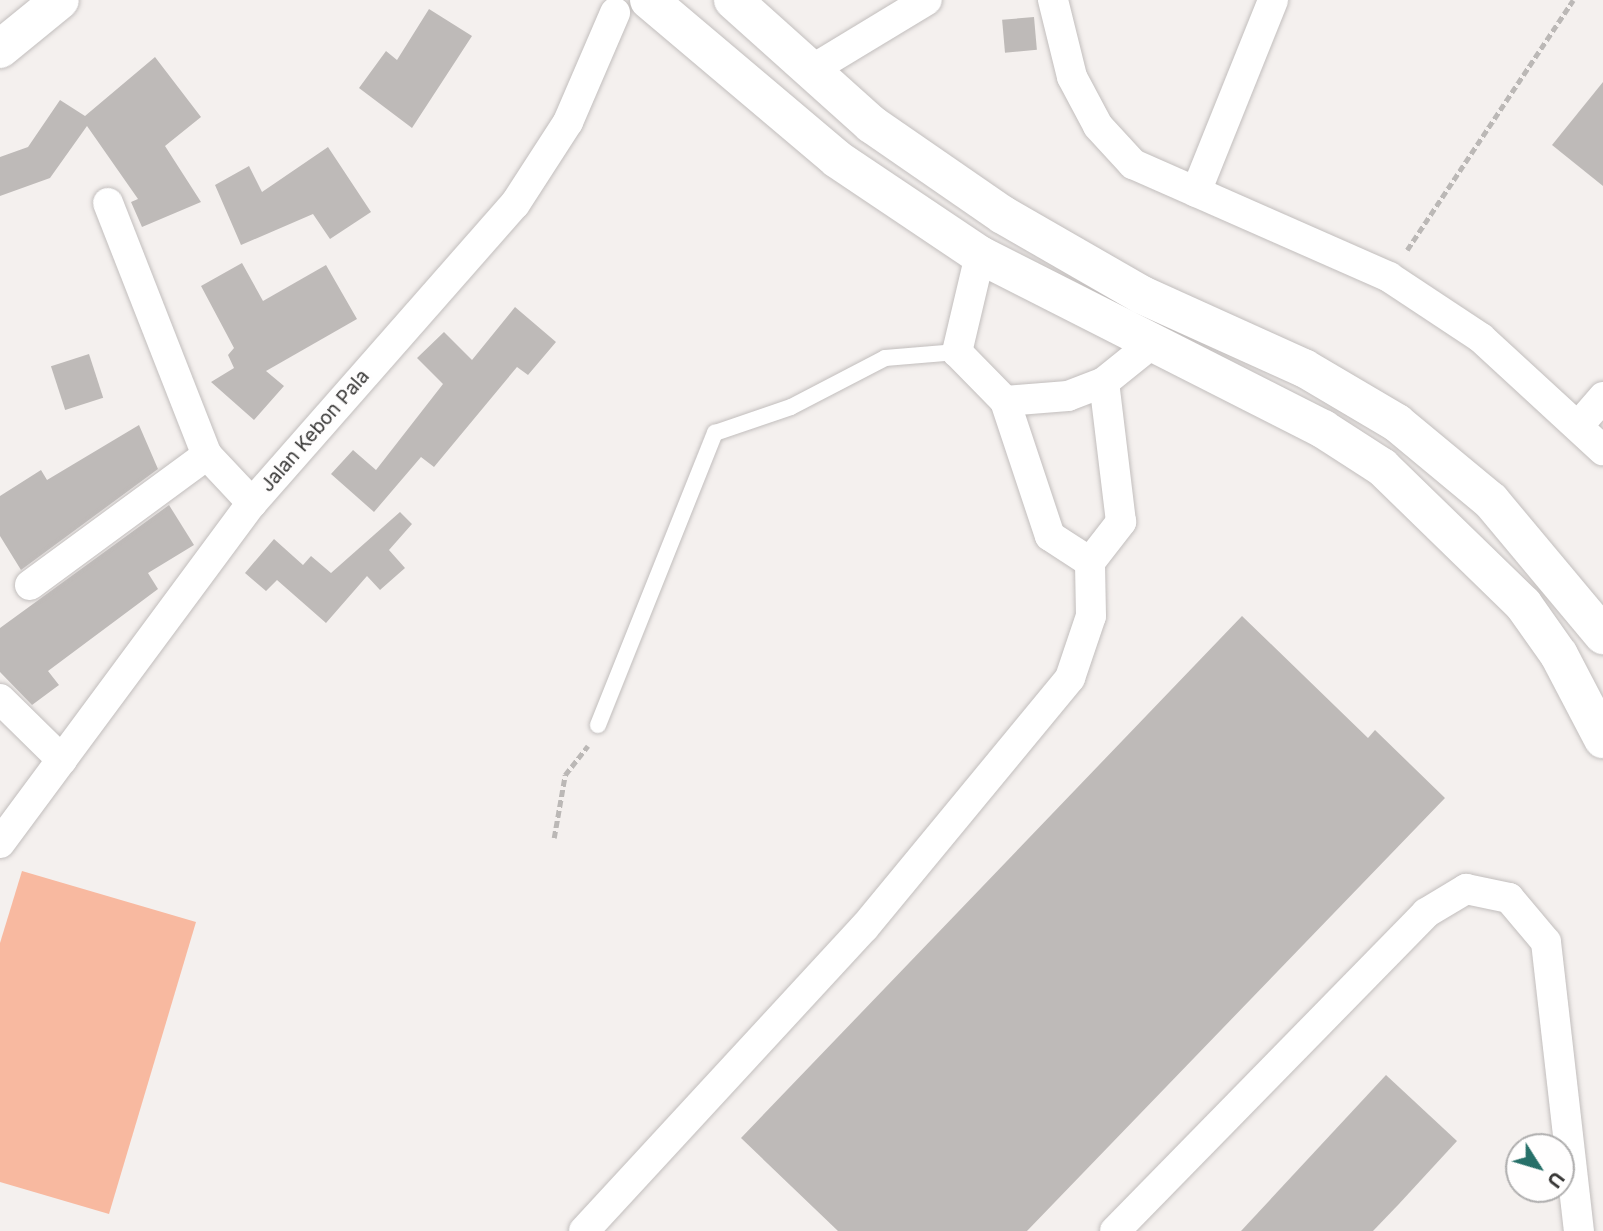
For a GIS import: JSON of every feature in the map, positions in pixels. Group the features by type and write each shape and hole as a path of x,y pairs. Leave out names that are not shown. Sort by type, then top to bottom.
{"street":[{"path":"0,49 60,0"},
{"path":"733,0 813,69 871,124 1003,215 1142,295 1304,368 1397,423 1491,501 1603,635"},
{"path":"813,69 927,0"},
{"path":"1054,0 1072,77 1098,126 1133,164 1389,278 1481,338 1579,425 1603,450"},
{"path":"1196,192 1273,0"},
{"path":"632,7 837,159 980,256 1150,345 1323,429 1413,494 1523,604 1559,655 1603,739"},
{"name":"Jalan Kebon Pala","path":"0,843 252,503 515,204 568,122 632,7"},
{"path":"108,203 207,455 252,503"},
{"path":"980,256 957,352 1004,401 1050,536 1090,562"},
{"path":"1004,401 1068,396 1104,382 1150,345"},
{"path":"584,1231 864,928 1070,678 1091,616 1090,562 1121,522 1104,382"},
{"path":"1579,425 1603,397"},
{"path":"30,586 207,455"},
{"path":"0,699 62,760"},
{"path":"1115,1231 1426,913 1466,888 1509,898 1546,942 1579,1231"}],"lane":[{"path":"597,733 715,433 791,407 885,358 957,352"}],"path":[{"path":"1389,278 1573,0"},
{"path":"555,838 565,775 597,733"}],"shaded area":[{"path":"22,871 196,922 109,1214 0,1182 0,943"}],"building":[{"path":"429,9 472,36 412,128 359,88 386,51 397,60"},
{"path":"1034,17 1037,50 1005,53 1002,20"},
{"path":"155,57 201,117 165,146 201,202 142,227 131,202 138,199 87,126 50,178 0,196 0,157 28,147 60,100 85,116"},
{"path":"1603,82 1603,186 1552,145"},
{"path":"328,147 371,212 330,239 313,214 241,245 215,185 249,166 262,192"},
{"path":"242,263 263,301 326,265 357,319 266,371 284,386 254,420 211,382 234,368 228,355 234,348 201,286"},
{"path":"515,307 556,342 528,375 517,367 434,467 421,457 374,512 331,474 353,450 376,470 443,384 417,358 444,332 472,360"},
{"path":"89,354 103,398 65,410 51,366"},
{"path":"139,425 158,469 21,570 0,536 0,496 41,470 47,480"},
{"path":"169,505 194,545 148,573 158,589 48,671 59,685 32,705 0,672 0,628"},
{"path":"400,512 412,524 389,550 405,568 380,590 367,576 326,623 277,580 266,591 245,573 274,539 303,565 311,556 331,573"},
{"path":"1242,616 1368,738 1375,730 1445,798 1027,1231 838,1231 741,1138"},
{"path":"1386,1075 1457,1141 1398,1205 1373,1231 1241,1231"}]}
